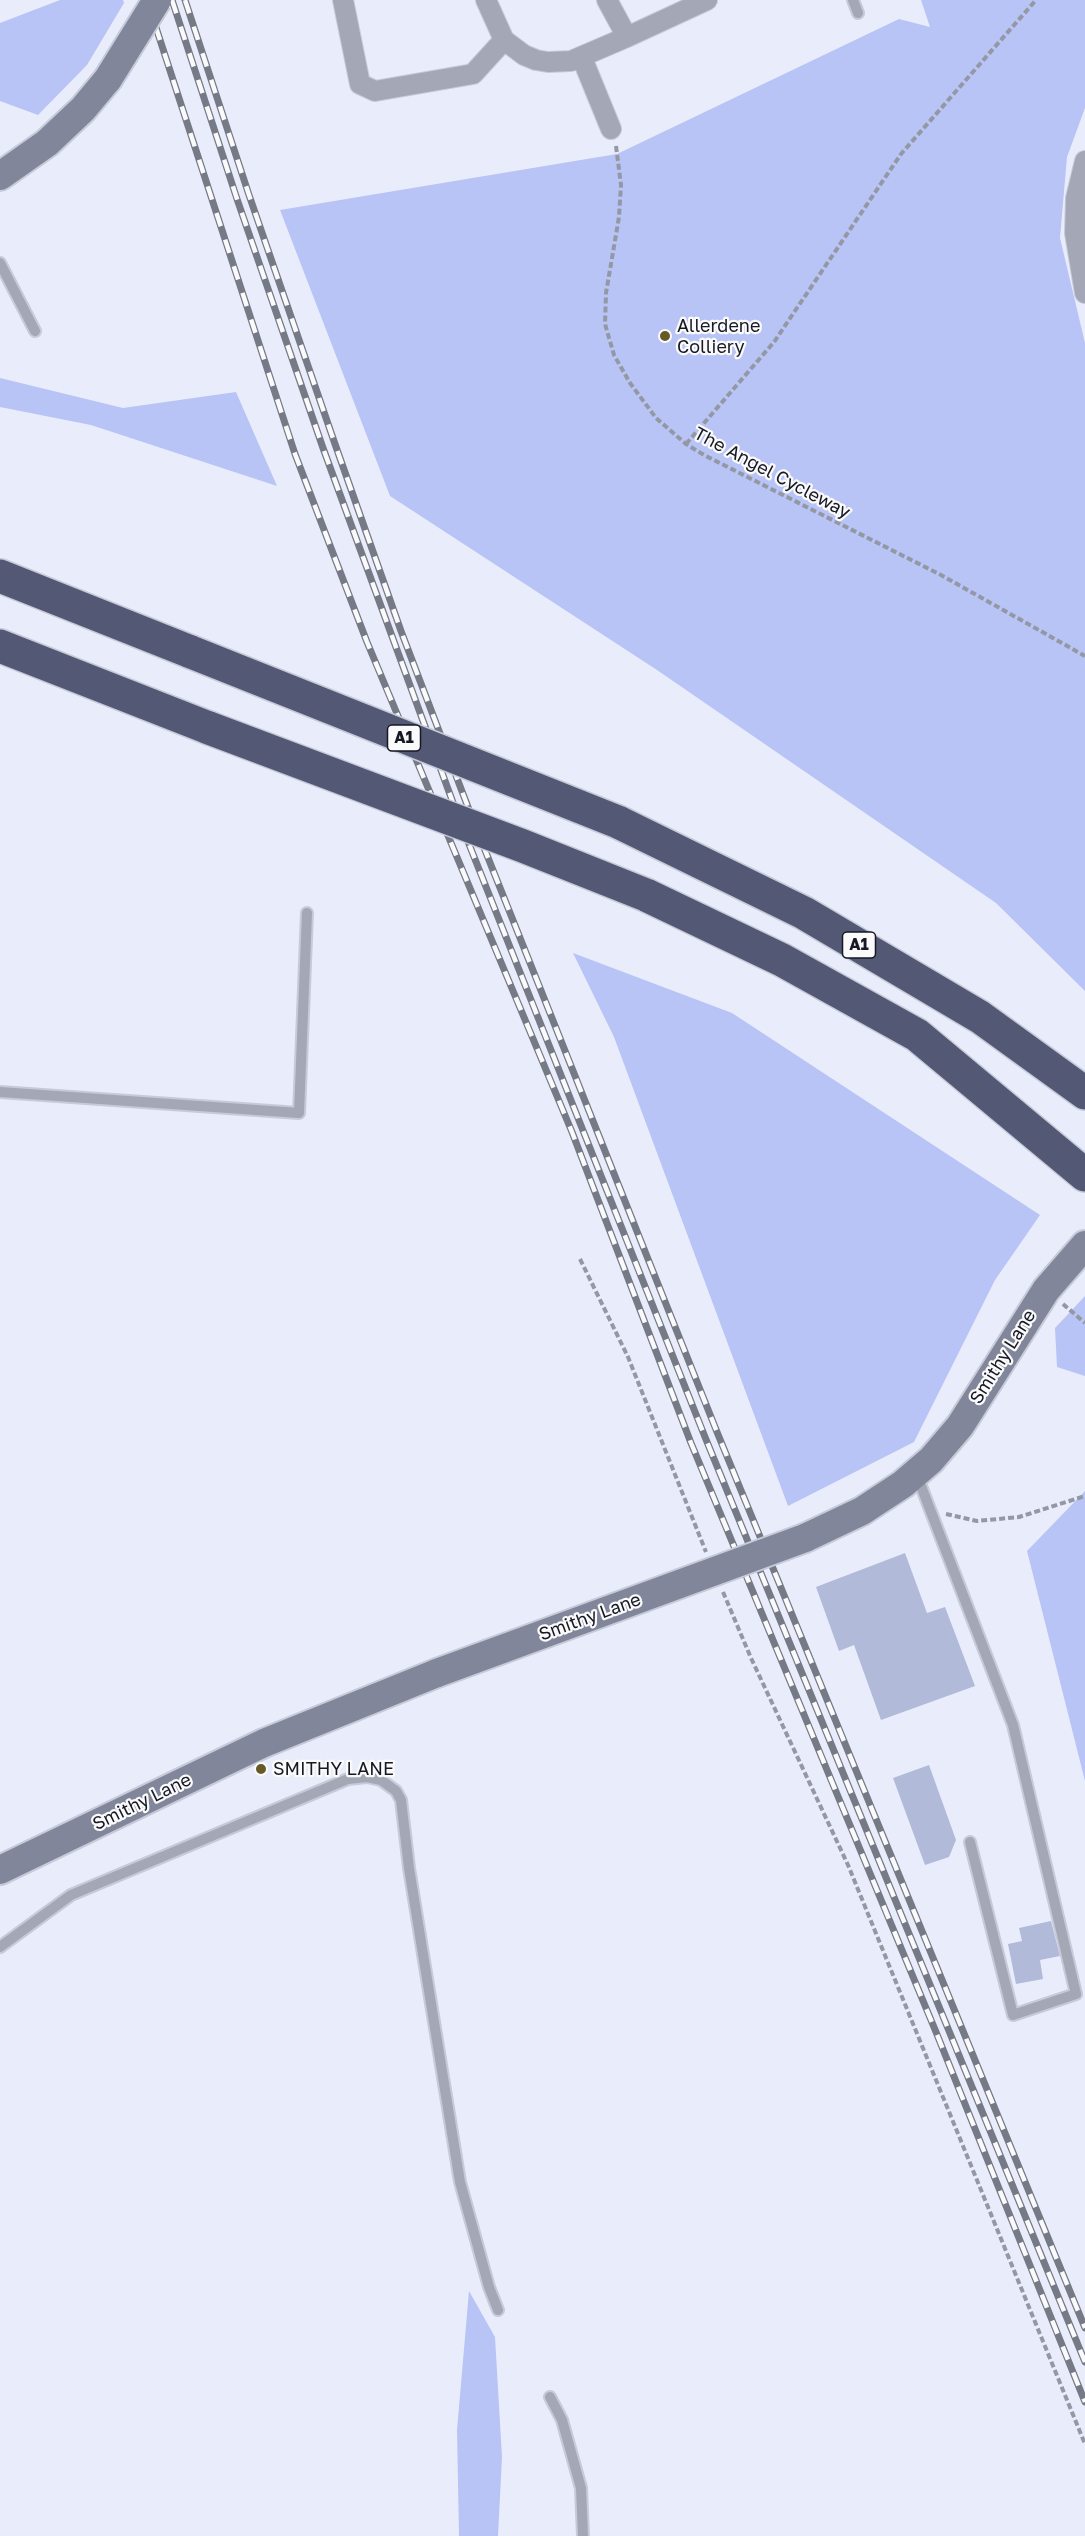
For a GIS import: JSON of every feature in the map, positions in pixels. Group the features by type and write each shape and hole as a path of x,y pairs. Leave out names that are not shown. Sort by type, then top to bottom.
{"highway":[{"name":"A1","path":"0,576 618,822 804,913 980,1017 1085,1094"},
{"path":"0,646 209,728 524,846 646,895 783,960 917,1035 1085,1175"}],"street":[{"path":"0,176 47,143 83,109 108,79 157,0"},
{"path":"343,0 360,84 375,91 473,74 504,40"},
{"path":"486,0 504,40 524,55 537,60 559,63 582,58 707,0"},
{"path":"607,0 627,38"},
{"path":"582,58 611,129"},
{"path":"1085,161 1076,198 1075,233 1085,293"},
{"name":"Smithy Lane","path":"0,1870 264,1743 437,1673 805,1538 862,1511 916,1473 960,1426 1024,1322 1063,1269 1085,1245"}],"lane":[{"path":"852,0 858,13"},
{"path":"0,264 35,331"},
{"path":"0,1092 299,1113 307,913"},
{"path":"916,1473 1013,1725 1076,1994 1013,2014 970,1842"},
{"path":"0,1947 71,1894 348,1779 367,1777 381,1780 396,1791 401,1800 409,1868 460,2182 489,2287 498,2310"},
{"path":"550,2397 562,2420 581,2488 583,2536"}],"path":[{"path":"686,444 774,342 902,154 1036,0"},
{"name":"The Angel Cycleway","path":"611,129 620,160 621,185 619,217 604,309 614,355 636,392 656,417 686,444 941,575 1085,656"},
{"path":"580,1259 628,1357 709,1560"},
{"path":"930,1510 976,1521 1018,1517 1085,1496"},
{"path":"718,1582 848,1865 1085,2444"}],"shaded area":[{"path":"60,0 123,0 124,3 87,65 38,115 0,101 0,23"},
{"path":"921,0 1085,0 1085,108 1067,157 1060,238 1085,343 1085,991 996,903 657,670 390,496 280,210 617,154 899,19 930,27"},
{"path":"0,378 123,408 236,392 277,486 91,425 0,407"},
{"path":"573,953 732,1013 1040,1215 995,1280 914,1442 788,1506 614,1037"},
{"path":"1085,1296 1085,1376 1057,1367 1055,1328"},
{"path":"1085,1491 1085,1781 1027,1551"},
{"path":"469,2291 495,2337 502,2457 498,2536 459,2536 457,2430"}],"building":[{"path":"905,1553 927,1613 945,1607 975,1686 881,1720 854,1645 839,1651 816,1587"},
{"path":"929,1765 956,1840 949,1857 925,1865 893,1778"},
{"path":"1051,1921 1060,1956 1040,1960 1043,1979 1016,1984 1008,1944 1022,1941 1019,1928"}],"railway":[{"path":"147,0 295,454 367,642 572,1132 691,1443 936,2032 1085,2402"},
{"path":"172,0 237,199 323,448 459,819 705,1437 1085,2362"},
{"path":"185,0 335,444 401,631 471,815 717,1432 1085,2328"}],"place":[{"name":"Allerdene Colliery","path":"665,336"},
{"name":"SMITHY LANE","path":"261,1769"}]}
